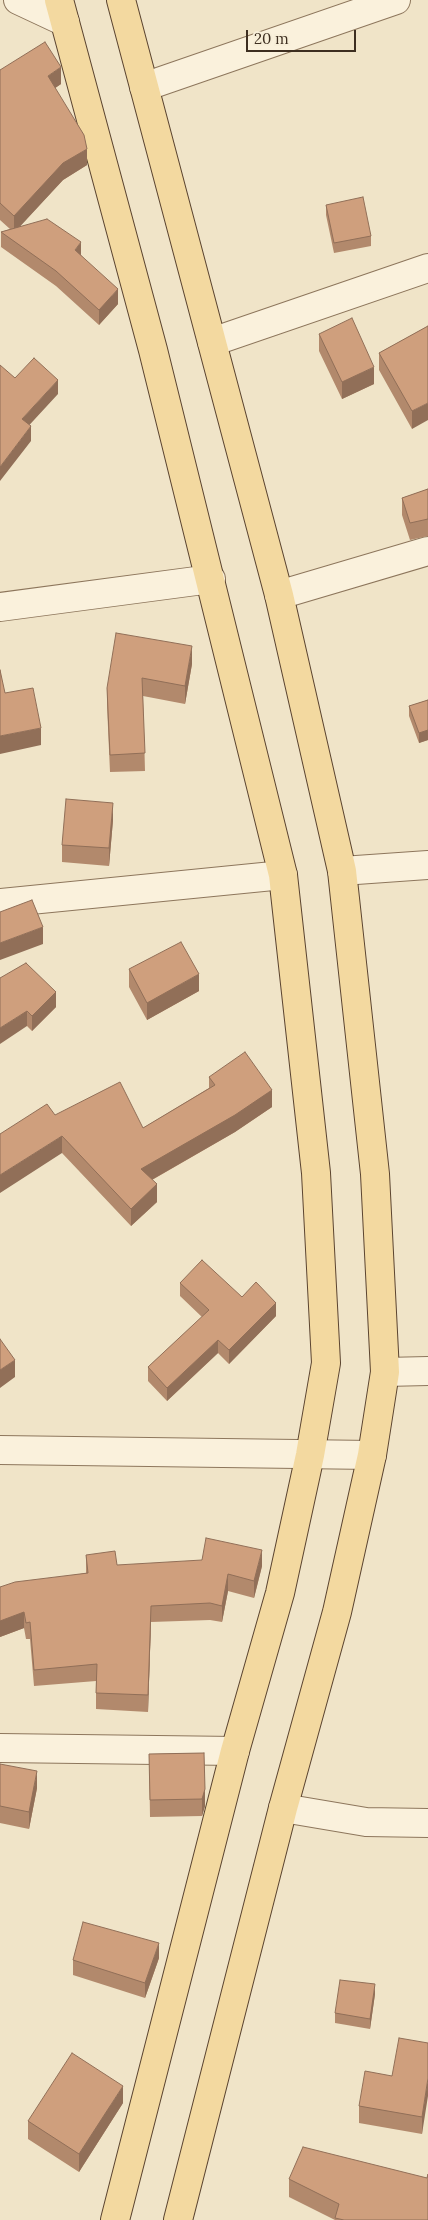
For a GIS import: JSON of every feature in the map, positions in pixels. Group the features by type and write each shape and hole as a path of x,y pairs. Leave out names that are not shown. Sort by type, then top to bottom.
{"main road":[{"path":"121,0 279,594 342,871 375,1174 386,1372 372,1455 337,1612 284,1808 178,2220"},
{"path":"62,11 153,350 283,875 316,1173 326,1363 310,1455 280,1592 234,1752 115,2220"}],"street":[{"path":"18,0 62,11"},
{"path":"144,87 396,0"},
{"path":"212,342 428,268"},
{"path":"279,594 428,551"},
{"path":"0,607 211,579"},
{"path":"342,871 428,865"},
{"path":"0,903 283,875"},
{"path":"386,1372 428,1371"},
{"path":"0,1450 372,1455"},
{"path":"0,1748 234,1752"},
{"path":"284,1808 366,1822 428,1823"}],"building":[{"path":"45,42 61,67 48,76 84,135 87,149 63,163 14,216 0,203 0,70"},
{"path":"363,197 371,236 334,243 326,205"},
{"path":"47,219 81,242 75,250 118,289 99,310 56,271 1,232"},
{"path":"352,318 374,367 342,382 319,334"},
{"path":"428,326 428,403 412,411 379,353"},
{"path":"34,358 58,380 22,419 31,426 0,467 0,365 15,378"},
{"path":"428,489 428,519 410,523 402,498"},
{"path":"116,633 192,646 185,686 142,678 145,753 110,755 107,688"},
{"path":"0,670 5,693 33,688 41,728 0,736"},
{"path":"428,700 428,730 419,733 409,706"},
{"path":"66,799 113,803 109,848 62,845"},
{"path":"32,900 43,927 0,943 0,912"},
{"path":"181,942 199,974 147,1003 129,969"},
{"path":"26,963 56,992 32,1016 27,1011 0,1028 0,978"},
{"path":"245,1052 272,1090 235,1115 141,1169 157,1184 131,1209 62,1136 0,1175 0,1134 47,1104 55,1115 120,1082 143,1128 215,1085 209,1077"},
{"path":"202,1260 242,1297 256,1282 276,1303 229,1350 218,1340 167,1388 148,1367 209,1310 180,1283"},
{"path":"0,1339 15,1360 0,1370"},
{"path":"206,1538 262,1550 254,1581 228,1574 222,1606 210,1603 151,1606 148,1695 96,1693 97,1664 34,1670 30,1622 26,1623 24,1612 0,1621 0,1587 15,1582 88,1573 86,1555 115,1551 117,1565 202,1560"},
{"path":"204,1753 205,1789 202,1799 150,1800 149,1754"},
{"path":"0,1764 37,1771 29,1812 0,1806"},
{"path":"83,1922 159,1943 145,1983 73,1960"},
{"path":"340,1980 375,1984 370,2019 335,2013"},
{"path":"399,2038 428,2043 428,2078 422,2117 359,2106 365,2071 392,2076"},
{"path":"72,2053 123,2086 79,2154 28,2121"},
{"path":"303,2147 427,2178 428,2174 428,2220 344,2220 335,2218 339,2204 289,2179"}]}
